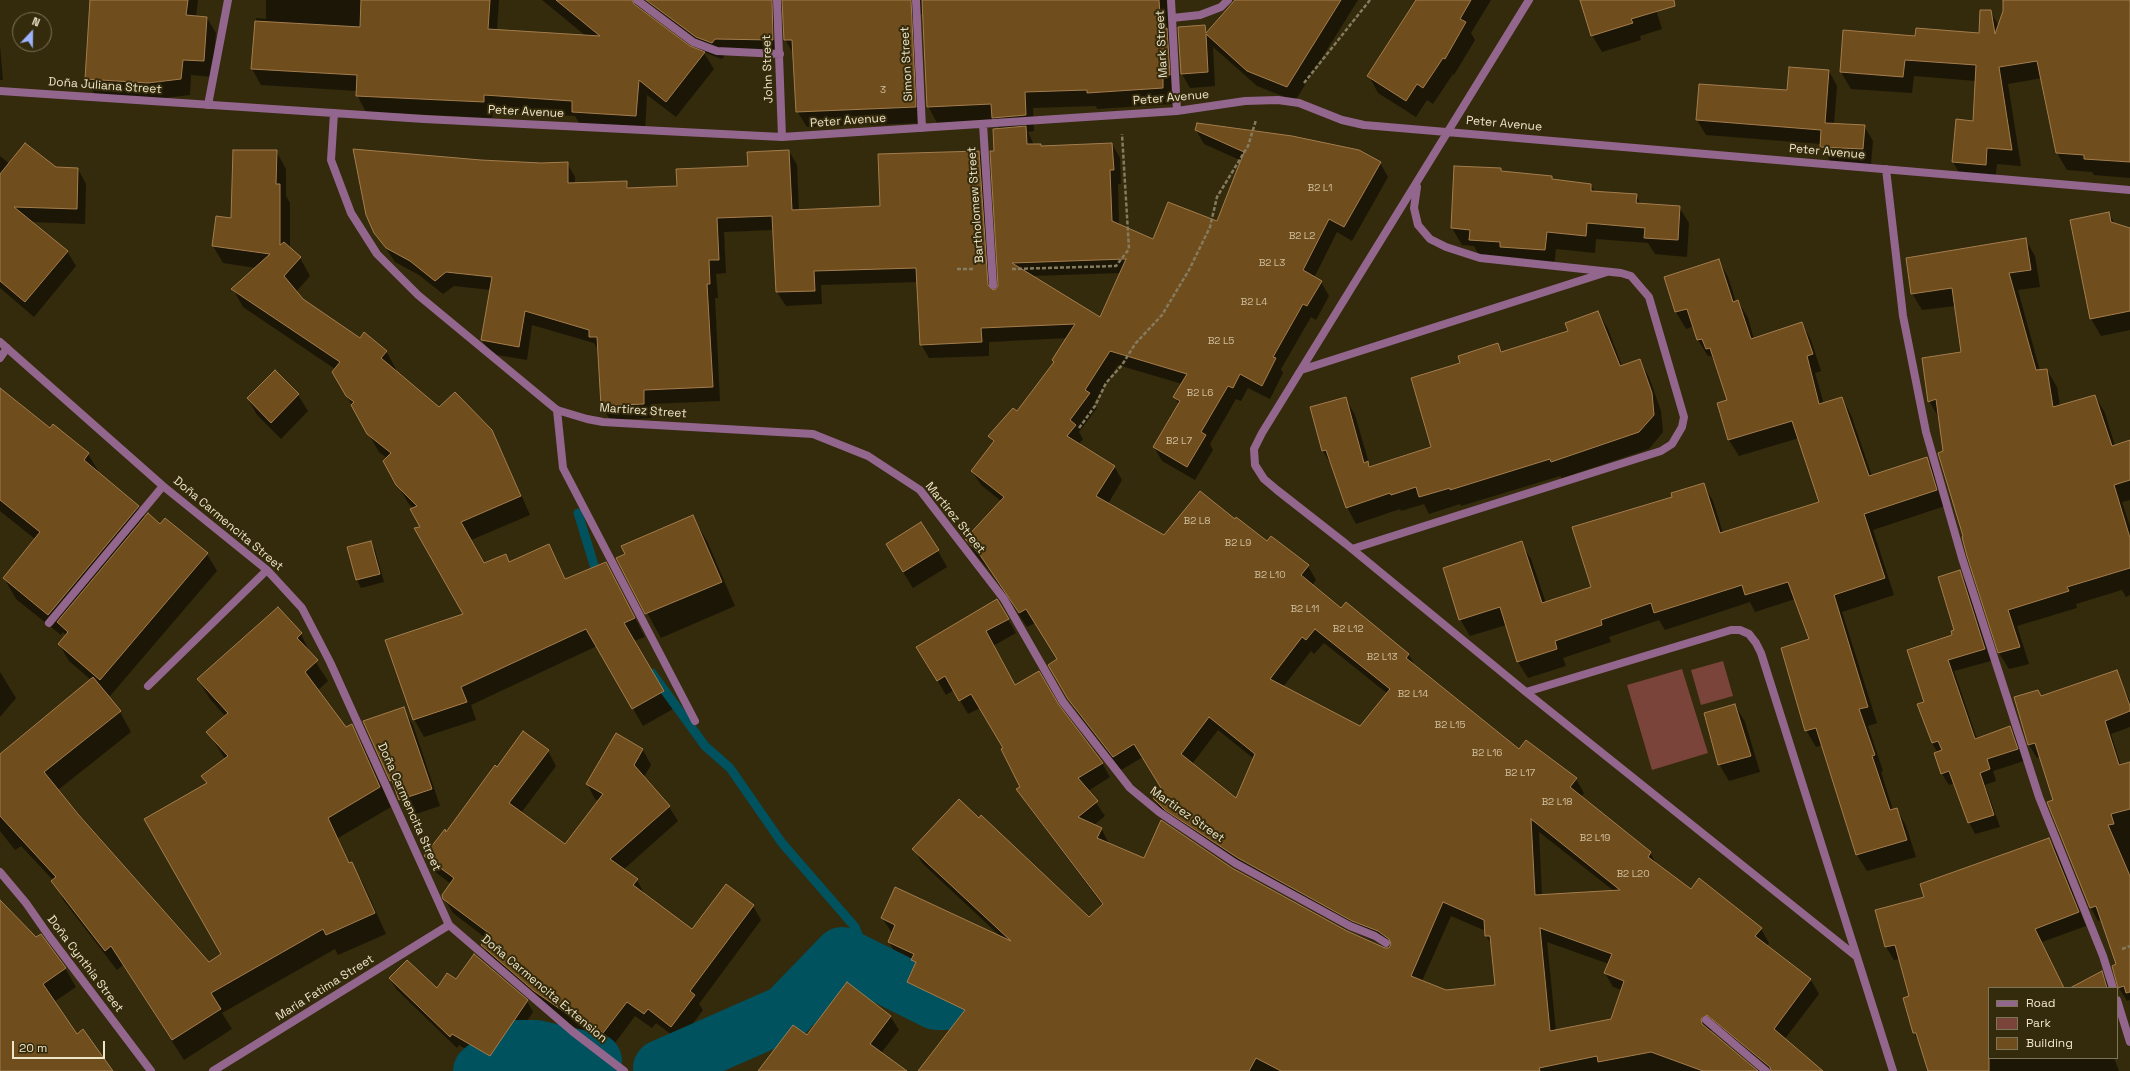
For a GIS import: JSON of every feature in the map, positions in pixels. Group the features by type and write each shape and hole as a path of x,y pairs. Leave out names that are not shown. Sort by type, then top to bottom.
{"street":[{"path":"208,105 228,0"},
{"path":"637,0 693,42 717,52 780,54"},
{"name":"John Street","path":"777,0 782,137"},
{"name":"Simon Street","path":"916,0 922,128"},
{"name":"Mark Street","path":"1171,0 1177,111"},
{"path":"1172,18 1200,15 1221,7 1228,0"},
{"path":"1529,0 1254,449 1255,465 1264,478 1277,490 1857,957"},
{"name":"Doña Juliana Street","path":"0,91 208,105"},
{"name":"Peter Avenue","path":"208,105 782,137 1177,111 1260,100 1290,101 1342,120 1364,125 2130,190"},
{"name":"Martirez Street","path":"334,113 332,160 351,213 377,254 418,295 557,410 603,422 813,434 868,456 920,490 1004,599 1063,702 1130,788 1159,812 1235,863 1350,926 1386,942"},
{"name":"Bartholomew Street","path":"983,124 993,285"},
{"path":"1886,169 1903,316 1926,432 1962,558 2039,797 2103,956 2113,987"},
{"path":"1352,549 1661,451 1672,444 1682,427 1684,417 1649,297 1642,286 1631,276 1610,272 1480,258 1430,239 1418,225 1414,208 1415,192 1419,178"},
{"path":"1301,370 1610,272"},
{"name":"Doña Carmencita Street","path":"0,342 163,486 267,570 302,608 330,662 449,925"},
{"path":"0,358 7,348"},
{"path":"557,410 564,468 695,722"},
{"path":"49,623 163,486"},
{"path":"148,686 267,570"},
{"path":"1526,692 1731,630 1740,630 1749,634 1761,653 1893,1071"},
{"name":"Doña Cynthia Street","path":"0,872 26,903 49,936 151,1071"},
{"name":"Maria Fatima Street","path":"213,1071 449,925"},
{"name":"Doña Carmencita Extension","path":"449,925 572,1031 624,1071"},
{"path":"2118,1003 2130,1042"},
{"path":"1706,1020 1766,1071"}],"path":[{"path":"1290,101 1370,0"},
{"path":"1079,428 1095,406 1106,383 1139,339 1162,314 1189,270 1210,227 1217,197 1248,146 1260,100"},
{"path":"957,269 992,270 1116,266 1129,248 1121,114"}],"green space":[{"path":"1723,661 1733,696 1701,705 1691,670"},
{"path":"1682,669 1708,753 1652,770 1627,685"}],"building":[{"path":"90,0 188,0 186,15 207,17 204,61 183,60 181,79 148,83 85,79"},
{"path":"361,0 490,0 488,29 600,36 556,0 632,0 634,4 690,46 705,52 666,102 639,80 636,116 572,112 572,101 484,95 484,102 356,96 357,75 251,69 255,21 360,27"},
{"path":"646,0 772,0 773,40 715,39 712,43 696,37"},
{"path":"782,0 911,0 916,107 796,112 792,40 784,40"},
{"path":"922,0 1159,0 1161,29 1167,28 1170,75 1163,75 1163,88 1087,93 1087,90 1025,92 1026,115 992,118 991,104 927,107"},
{"path":"1235,0 1341,0 1287,87 1247,71 1206,34 1208,72 1181,74 1178,27 1205,25 1206,33"},
{"path":"1416,0 1471,0 1460,19 1466,22 1445,59 1443,58 1423,88 1417,84 1406,101 1367,76"},
{"path":"1580,0 1674,0 1675,6 1631,19 1633,23 1591,36"},
{"path":"2003,0 2130,0 2130,162 2084,159 2084,155 2056,153 2037,61 1999,67 2012,150 1987,148 1986,165 1952,162 1956,119 1973,121 1976,65 1905,60 1903,77 1840,72 1843,30 1915,36 1916,28 1979,33 1980,10 1991,10 1995,34 2003,11"},
{"path":"1789,67 1829,70 1825,123 1865,125 1863,149 1820,147 1821,130 1696,120 1699,84 1787,90"},
{"path":"1197,123 1292,136 1359,150 1381,162 1344,227 1329,219 1303,270 1322,281 1307,306 1303,304 1273,357 1276,358 1262,386 1240,374 1233,388 1228,386 1201,432 1206,435 1187,467 1153,447 1180,401 1173,397 1187,374 1110,351 1085,390 1090,393 1070,420 1076,425 1067,436 1115,466 1096,496 1164,535 1200,491 1235,519 1236,517 1267,541 1271,536 1309,565 1301,575 1341,608 1346,602 1409,654 1406,658 1519,749 1526,740 1577,778 1570,787 1651,852 1648,857 1691,889 1699,878 1762,928 1755,936 1811,979 1774,1029 1823,1071 1771,1071 1770,1067 1707,1015 1701,1019 1702,1024 1758,1071 1703,1071 1651,1052 1598,1062 1597,1056 1539,1068 1540,1071 1281,1071 1256,1058 1249,1071 918,1071 965,1010 907,982 916,962 911,960 914,954 888,942 895,925 881,918 895,887 1011,941 912,849 959,799 979,818 981,815 1089,917 1103,904 1016,789 1020,787 1001,749 1003,748 971,694 959,701 945,676 937,681 916,647 997,599 1009,619 986,631 1015,685 1039,671 1059,705 1103,763 1078,778 1098,801 1078,817 1102,828 1097,838 1144,858 1161,820 1232,868 1347,931 1385,948 1389,948 1391,944 1389,939 1378,931 1352,921 1238,858 1165,810 1153,798 1161,788 1134,744 1113,757 1068,699 1048,665 1057,659 1026,609 1019,613 980,555 965,539 1004,497 971,471 994,441 988,436 1013,408 1017,411 1054,362 1052,360 1075,324 981,328 982,342 920,345 916,268 814,271 815,291 776,292 772,216 717,218 719,260 709,260 710,284 707,284 713,387 644,390 644,404 601,406 597,337 589,337 589,330 525,311 519,347 481,340 492,277 446,272 435,281 410,261 386,248 374,233 366,215 353,149 481,160 541,163 568,162 568,183 627,181 627,188 677,186 676,169 748,166 747,152 789,150 792,210 880,206 878,154 979,151 988,285 993,290 996,289 998,285 990,151 994,151 993,129 1026,126 1027,144 1041,144 1041,146 1112,143 1114,170 1110,170 1112,221 1153,239 1168,202 1217,221 1244,152 1195,130","holes":["1126,259 1100,317 1012,263","1315,629 1390,689 1360,726 1270,679 1302,637 1306,640","1209,717 1255,754 1236,798 1181,754","1531,819 1620,890 1535,895","1443,902 1484,920 1485,936 1490,936 1495,985 1446,990 1411,976","1540,928 1612,954 1604,973 1624,981 1611,1019 1550,1031"]},
{"path":"25,143 56,167 78,168 77,209 14,207 68,251 25,302 0,281 0,174"},
{"path":"233,150 277,150 276,184 280,184 280,245 284,242 301,257 284,276 303,299 360,338 364,332 387,351 381,358 439,407 455,392 492,430 521,496 461,522 484,563 506,554 509,562 549,544 565,579 606,562 635,618 624,623 664,691 632,709 586,629 461,687 467,702 413,720 385,640 463,614 414,528 420,527 410,509 417,506 396,485 383,461 391,453 367,434 351,405 354,402 346,396 332,372 340,362 231,289 270,254 212,246 216,216 231,218"},
{"path":"1454,166 1501,168 1501,171 1552,176 1552,179 1591,184 1591,191 1637,194 1636,203 1680,206 1678,240 1644,238 1645,228 1587,223 1586,236 1547,232 1545,250 1500,247 1500,242 1469,240 1470,230 1451,228"},
{"path":"2109,212 2111,222 2130,228 2130,311 2090,319 2070,220"},
{"path":"2026,238 2031,270 2009,273 2036,370 2047,369 2053,407 2095,395 2112,446 2130,440 2130,480 2114,485 2130,538 2130,568 2067,587 2069,591 2008,610 2020,647 1998,653 1967,556 1963,536 1938,453 1943,451 1936,399 1928,402 1922,358 1961,352 1952,288 1911,294 1906,258"},
{"path":"1719,259 1733,302 1738,300 1751,339 1802,322 1813,354 1807,356 1819,404 1842,397 1869,476 1927,457 1937,490 1864,514 1885,578 1834,595 1868,707 1859,709 1875,755 1872,756 1890,810 1897,808 1907,840 1856,855 1816,728 1805,731 1781,648 1809,639 1788,582 1745,595 1742,585 1654,613 1651,603 1601,620 1602,625 1555,641 1557,649 1517,662 1500,607 1459,620 1443,568 1522,541 1542,603 1591,587 1572,527 1672,497 1671,493 1704,483 1720,533 1819,502 1792,421 1728,440 1717,403 1727,400 1710,348 1706,349 1702,339 1697,340 1687,309 1675,312 1664,277"},
{"path":"1598,311 1620,366 1640,359 1652,393 1654,415 1639,432 1551,462 1550,459 1450,490 1450,488 1419,497 1416,487 1391,495 1390,493 1346,508 1326,450 1322,451 1310,407 1346,397 1364,463 1368,461 1369,467 1431,447 1411,378 1460,363 1458,356 1498,343 1501,352 1568,331 1565,323"},
{"path":"275,370 299,394 271,423 247,398"},
{"path":"0,388 50,428 53,424 89,453 84,460 139,506 48,615 3,578 40,532 0,500"},
{"path":"148,513 160,524 165,518 208,553 100,680 58,644 68,632 57,622"},
{"path":"693,515 722,582 645,614 616,558 625,554 621,546"},
{"path":"921,522 939,550 903,572 886,544"},
{"path":"371,541 380,574 356,580 347,547"},
{"path":"1960,570 1985,649 1948,660 1975,739 2010,726 2018,749 1987,759 1990,769 1980,773 1994,815 1968,823 1949,771 1941,774 1934,753 1942,750 1938,741 1932,743 1917,704 1924,702 1907,650 1952,635 1951,631 1954,630 1938,577"},
{"path":"278,607 302,633 297,638 318,660 305,672 346,727 352,724 380,787 328,818 349,863 352,862 375,913 326,935 323,929 211,993 221,1009 172,1040 111,946 105,951 51,881 56,877 0,816 0,754 93,677 121,711 44,772 78,814 209,962 221,954 144,819 207,783 201,776 228,756 206,732 228,713 197,679"},
{"path":"2117,670 2130,706 2130,711 2105,721 2119,765 2130,762 2130,809 2111,814 2114,824 2108,825 2130,876 2130,992 2126,993 2124,986 2118,988 2112,966 2116,964 2096,906 2090,908 2047,802 2053,800 2035,743 2028,745 2014,697 2038,690 2041,696"},
{"path":"1735,704 1751,756 1718,765 1704,713"},
{"path":"404,707 432,789 399,800 392,780 390,781 363,721"},
{"path":"523,731 549,750 509,803 565,844 603,794 586,784 616,733 643,749 634,765 670,806 610,859 638,879 633,885 692,929 726,884 754,905 690,991 695,995 671,1027 648,1009 644,1014 627,1002 603,1033 582,1017 579,1022 534,991 481,945 490,934 443,899 442,895 454,878 424,856 445,829 446,832 495,765 497,767"},
{"path":"2049,838 2079,912 2035,929 2064,987 1988,987 1989,1071 1928,1071 1916,1033 1913,1033 1903,998 1909,996 1895,945 1885,947 1875,910 1924,897 1920,884"},
{"path":"0,900 36,937 41,934 66,968 43,984 77,1034 83,1029 113,1071 0,1071"},
{"path":"474,954 528,1000 490,1056 452,1034 450,1037 389,978 407,960 437,988 447,973 456,979"},
{"path":"2102,971 2107,987 2072,987"},
{"path":"847,982 891,1016 870,1044 907,1071 758,1071 793,1025 807,1035"}],"waterway":[{"path":"578,513 598,578"},
{"path":"652,673 705,746 730,768 782,843 855,927 872,970"},
{"path":"661,1068 786,1013 842,955 936,1002 948,1002 955,992 1033,1071"},
{"path":"481,1071 510,1048 536,1048 594,1061"}]}
